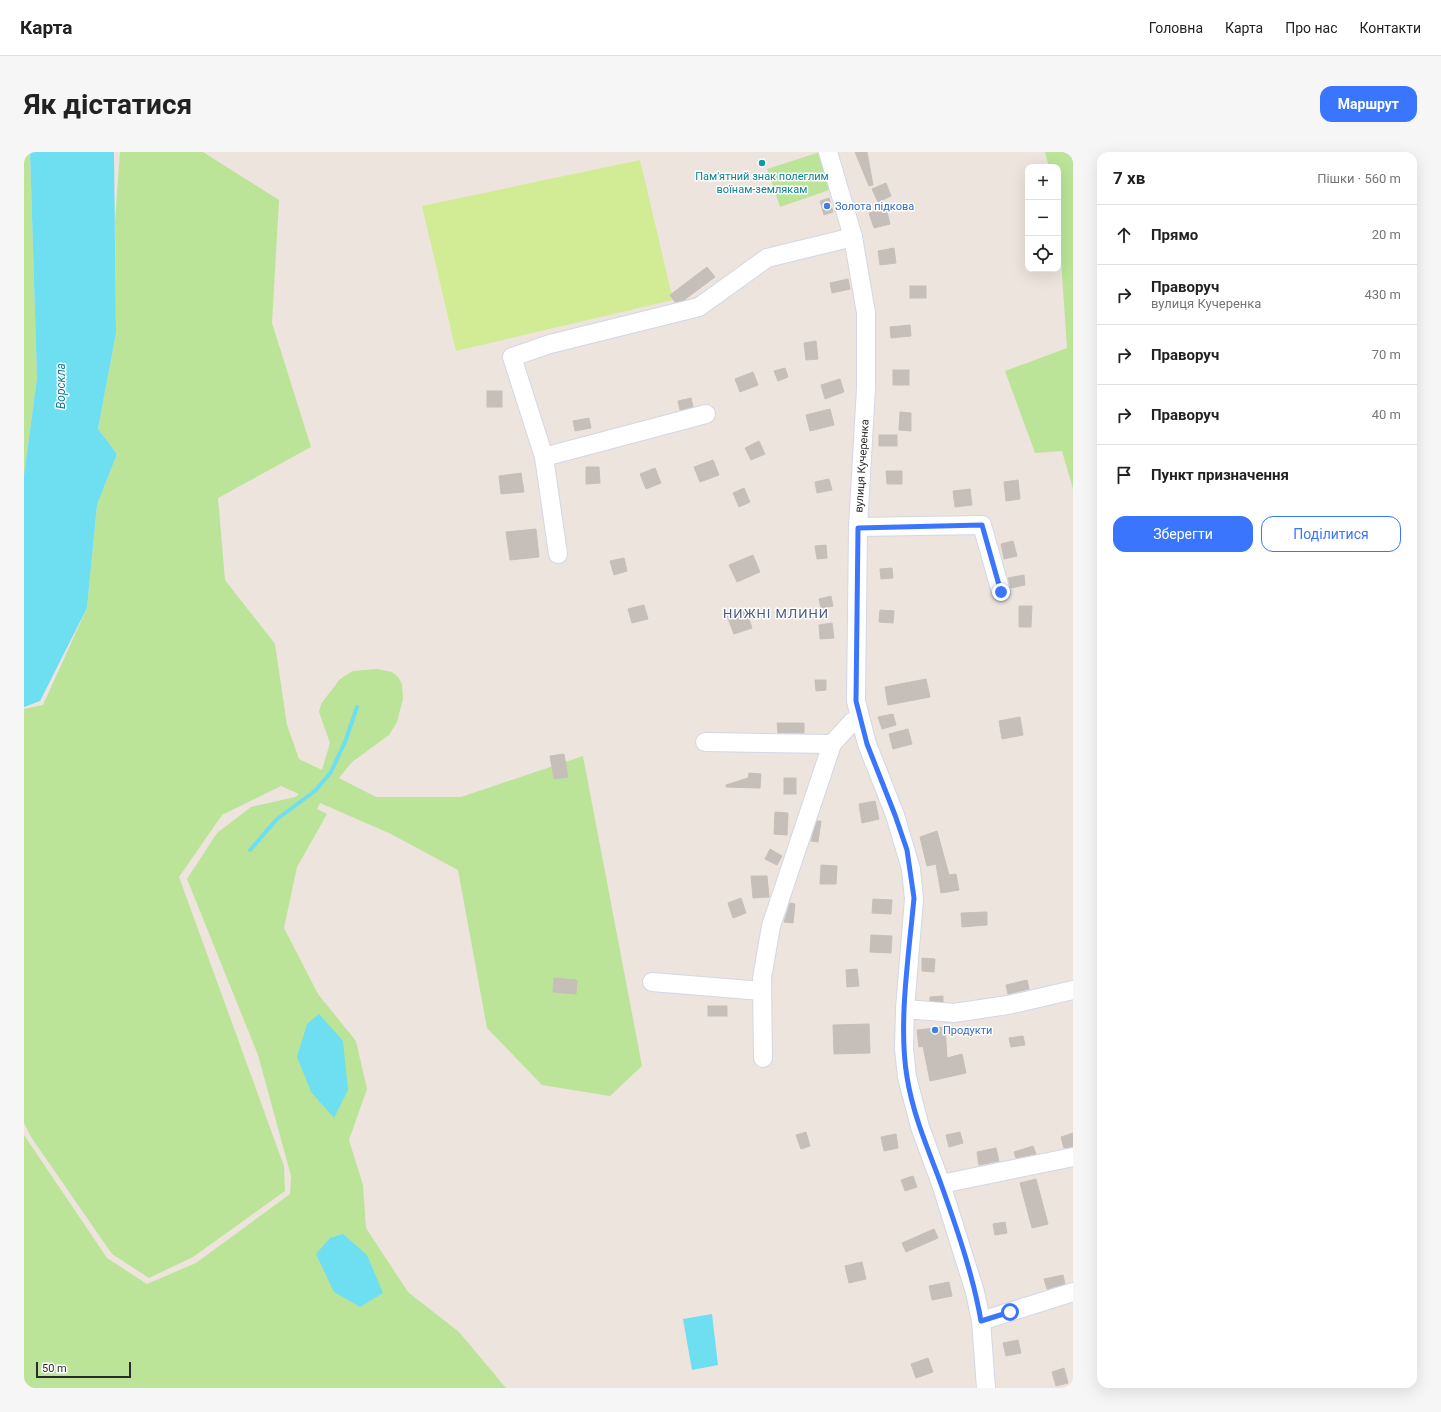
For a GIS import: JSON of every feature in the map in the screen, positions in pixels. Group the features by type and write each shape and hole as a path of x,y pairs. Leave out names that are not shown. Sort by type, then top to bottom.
{"street":[{"name":"вулиця Кучеренка","path":"828,152 853,237 866,313 868,342 858,528 856,701 867,744 902,833 911,869 914,898 905,1009 904,1048 907,1077 920,1127 941,1184 975,1292 981,1321 986,1388"},
{"path":"558,554 544,457 512,357 550,344 699,307 767,258 853,237"},
{"path":"544,457 706,414"},
{"path":"858,528 982,525 1001,592"},
{"path":"763,1058 762,978 771,926 832,744 852,722 860,719"},
{"path":"705,742 832,744"},
{"path":"652,982 762,990"},
{"path":"905,1009 954,1013 1008,1005 1073,990"},
{"path":"941,1184 1073,1157"},
{"path":"981,1321 1073,1292"}],"green space":[{"path":"24,152 30,152 37,378 24,475"},
{"path":"120,152 203,152 279,200 272,323 311,447 218,498 225,580 275,644 287,725 299,759 322,770 330,743 319,712 321,704 340,679 353,671 377,669 392,672 398,677 402,684 403,699 397,722 389,735 352,762 339,778 376,797 461,797 583,756 642,1066 610,1096 542,1085 487,1028 458,870 391,834 320,803 317,809 327,814 297,867 284,928 318,994 356,1041 367,1089 349,1140 363,1185 366,1228 408,1292 459,1332 506,1388 24,1388 24,1135 107,1258 147,1284 196,1263 290,1194 291,1176 258,1055 187,879 217,833 251,807 295,797 299,794 281,786 222,815 179,877 284,1166 285,1191 193,1257 149,1278 112,1254 31,1137 24,1123 24,709 43,705 87,608 97,505 117,454 98,429 116,333 115,221"},
{"path":"820,152 832,189 780,207 767,169"},
{"path":"1045,152 1073,152 1073,489 1062,451 1035,453 1005,371 1067,348 1061,259 1061,164 1048,164"},
{"path":"640,160 673,300 456,351 422,206"}],"water":[{"name":"Ворскла","path":"30,152 114,152 116,333 98,429 117,454 97,505 87,608 40,701 24,707 24,475 37,378"},
{"path":"319,1014 343,1041 348,1090 334,1118 311,1092 297,1057 307,1024"},
{"path":"343,1234 367,1255 383,1293 360,1307 334,1292 316,1254 330,1238"},
{"path":"712,1314 718,1365 692,1370 683,1319"}],"building":[{"path":"855,152 867,152 873,185 869,186"},
{"path":"886,183 891,196 878,202 872,189"},
{"path":"829,198 833,212 824,215 820,201"},
{"path":"886,208 890,224 874,228 869,213"},
{"path":"894,248 896,263 880,265 878,251"},
{"path":"707,267 715,277 684,300 675,302 670,295"},
{"path":"848,279 850,289 832,293 830,283"},
{"path":"910,286 926,286 926,298 910,298"},
{"path":"910,325 911,336 891,338 890,327"},
{"path":"816,341 818,359 806,360 804,343"},
{"path":"785,368 788,377 778,381 774,371"},
{"path":"893,370 909,370 909,385 893,385"},
{"path":"753,372 758,385 740,392 735,379"},
{"path":"840,379 844,392 825,399 821,385"},
{"path":"487,391 502,391 502,407 487,407"},
{"path":"691,398 693,407 680,410 678,401"},
{"path":"830,409 834,425 810,431 806,415"},
{"path":"900,412 911,413 911,431 899,430"},
{"path":"589,418 591,428 575,431 573,421"},
{"path":"879,435 897,435 897,446 879,446"},
{"path":"759,441 765,454 751,460 745,448"},
{"path":"713,460 719,475 700,482 694,467"},
{"path":"586,467 599,467 600,483 586,484"},
{"path":"655,468 661,483 646,489 640,474"},
{"path":"886,471 902,471 902,484 887,484"},
{"path":"521,473 524,492 501,494 499,476"},
{"path":"829,479 832,490 817,493 815,482"},
{"path":"1018,480 1020,499 1006,501 1004,482"},
{"path":"744,488 750,502 739,507 733,493"},
{"path":"970,489 972,505 955,507 953,491"},
{"path":"536,529 539,557 510,560 506,532"},
{"path":"1013,541 1017,556 1004,559 1001,544"},
{"path":"826,545 827,558 817,559 815,546"},
{"path":"753,555 760,572 737,582 729,565"},
{"path":"624,558 627,571 614,575 610,561"},
{"path":"892,568 893,578 881,579 880,569"},
{"path":"1024,575 1025,585 1011,588 1008,578"},
{"path":"831,596 833,606 821,608 819,599"},
{"path":"644,605 648,619 632,623 628,609"},
{"path":"1019,606 1032,606 1031,627 1019,627"},
{"path":"746,610 752,628 734,634 727,616"},
{"path":"880,610 894,611 893,623 879,622"},
{"path":"832,623 834,638 820,639 819,625"},
{"path":"926,679 930,697 888,705 885,687"},
{"path":"815,680 826,680 826,690 816,691"},
{"path":"893,714 896,725 882,729 878,717"},
{"path":"1020,717 1023,735 1002,739 999,721"},
{"path":"777,723 804,723 804,733 778,733"},
{"path":"908,729 912,744 893,749 889,734"},
{"path":"564,754 568,777 554,779 550,756"},
{"path":"749,773 761,774 760,788 726,787 726,785 748,778"},
{"path":"784,778 796,778 796,794 784,794"},
{"path":"875,801 879,819 862,823 859,804"},
{"path":"775,812 788,813 787,835 774,834"},
{"path":"817,821 821,821 818,842 811,841"},
{"path":"937,831 949,875 956,874 959,890 941,893 936,864 927,866 920,837"},
{"path":"770,849 782,856 777,865 765,859"},
{"path":"821,865 837,866 836,884 820,884"},
{"path":"751,876 767,876 769,897 753,898"},
{"path":"741,898 746,913 733,918 728,903"},
{"path":"873,899 892,900 891,914 872,913"},
{"path":"790,903 795,904 793,923 784,922"},
{"path":"987,912 987,925 962,927 961,913"},
{"path":"871,935 892,936 891,953 870,952"},
{"path":"922,958 935,959 934,972 922,971"},
{"path":"857,969 859,986 847,987 846,970"},
{"path":"554,978 577,980 576,994 553,992"},
{"path":"1027,980 1029,989 1008,994 1006,985"},
{"path":"943,996 943,1002 930,1001 930,997"},
{"path":"708,1006 727,1006 727,1016 708,1016"},
{"path":"869,1024 870,1053 834,1054 833,1025"},
{"path":"945,1027 947,1058 962,1054 966,1073 930,1081 923,1046 919,1047 917,1030"},
{"path":"1023,1036 1025,1045 1011,1047 1009,1038"},
{"path":"806,1132 810,1146 801,1149 796,1135"},
{"path":"960,1132 963,1143 949,1147 946,1135"},
{"path":"1073,1133 1073,1147 1064,1148 1061,1137"},
{"path":"896,1134 898,1148 884,1151 881,1137"},
{"path":"1033,1146 1036,1154 1016,1158 1014,1152"},
{"path":"996,1148 999,1161 979,1165 977,1152"},
{"path":"913,1176 917,1187 905,1191 901,1180"},
{"path":"1036,1179 1048,1224 1032,1228 1020,1183"},
{"path":"1005,1222 1007,1233 995,1235 993,1224"},
{"path":"934,1229 938,1238 906,1252 902,1243"},
{"path":"862,1262 866,1279 849,1283 845,1266"},
{"path":"1063,1275 1065,1284 1047,1289 1044,1279"},
{"path":"949,1282 952,1296 932,1300 929,1286"},
{"path":"1018,1340 1021,1353 1006,1356 1003,1343"},
{"path":"928,1358 933,1372 916,1378 911,1364"},
{"path":"1064,1368 1068,1383 1056,1386 1052,1372"}],"waterway":[{"path":"250,850 277,819 315,791 331,772 345,742 357,707"}],"place":[{"name":"Пам'ятний знак полеглим воїнам-землякам","path":"762,163"},
{"name":"Золота підкова","path":"827,206"},
{"name":"Продукти","path":"935,1030"}],"district":[{"name":"НИЖНІ МЛИНИ","path":"776,613"}],"route":[{"path":"1001,592 982,525 858,528 856,701 862,730 902,833 911,869 914,898 905,1009 904,1048 907,1077 920,1127 941,1184 975,1292 981,1321 1010,1312"}]}
